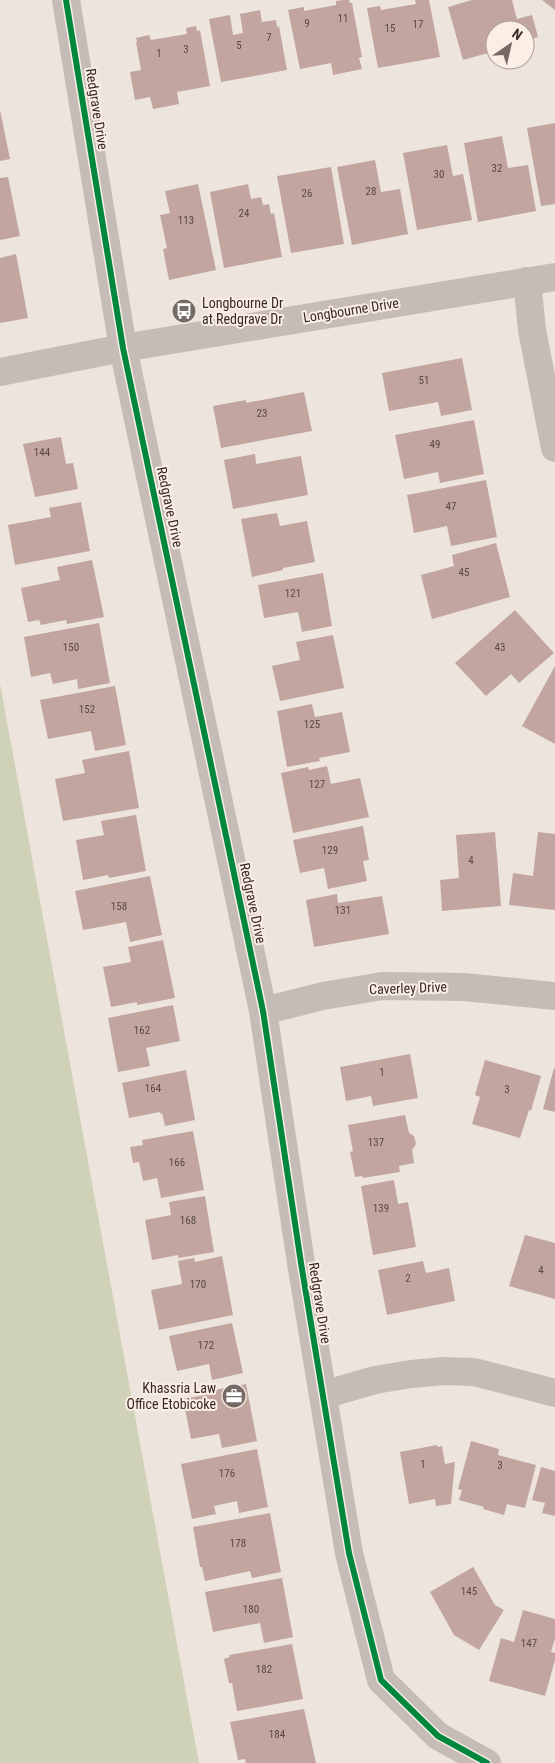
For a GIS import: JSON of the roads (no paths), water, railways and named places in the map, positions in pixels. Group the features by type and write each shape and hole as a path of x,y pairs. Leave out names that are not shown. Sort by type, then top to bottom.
{"street":[{"name":"Redgrave Drive","path":"66,0 123,348 263,1011 349,1553 380,1680 438,1736 487,1763"},
{"name":"Longbourne Drive","path":"0,372 123,348 555,277"},
{"path":"527,281 532,330 555,448"},
{"name":"Caverley Drive","path":"263,1011 323,996 382,986 464,987 555,996"},
{"path":"323,1395 376,1380 444,1371 474,1372 555,1393"}],"place":[{"name":"Longbourne Dr at Redgrave Dr","path":"184,311"},
{"name":"Khassria Law Office Etobicoke","path":"234,1396"}]}
